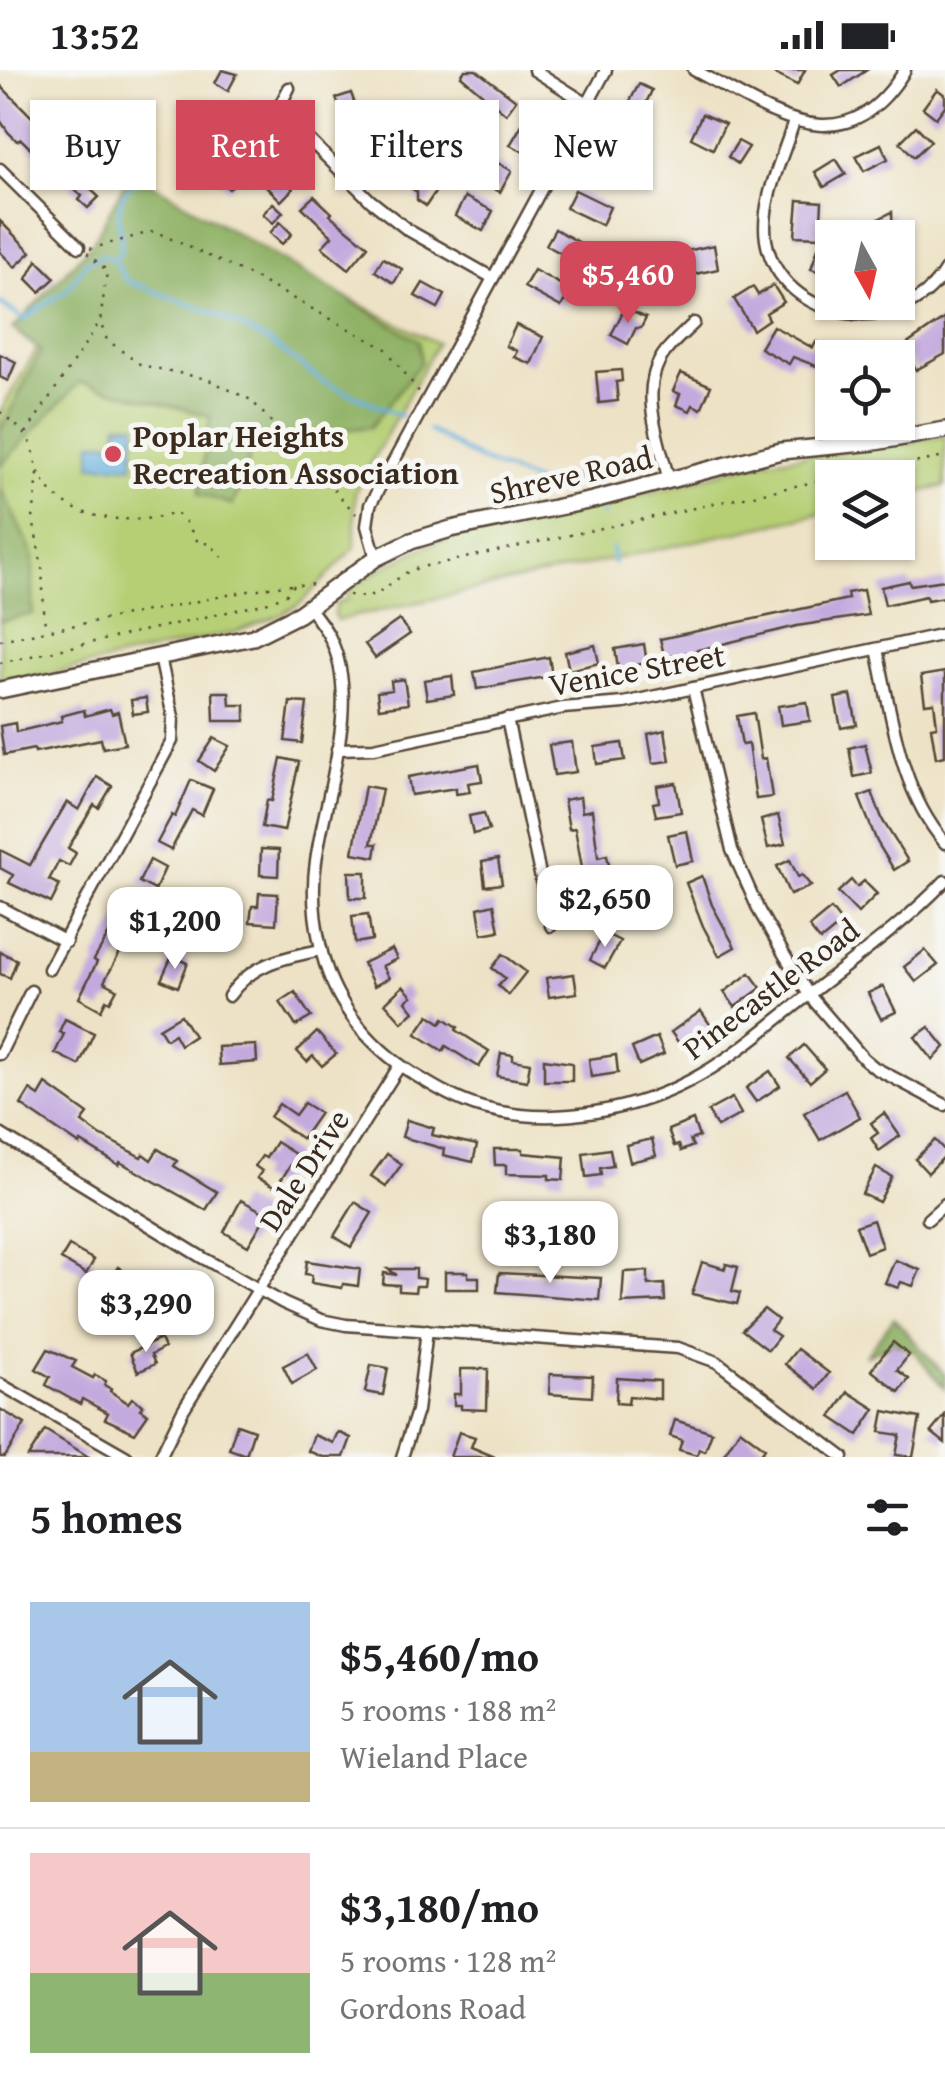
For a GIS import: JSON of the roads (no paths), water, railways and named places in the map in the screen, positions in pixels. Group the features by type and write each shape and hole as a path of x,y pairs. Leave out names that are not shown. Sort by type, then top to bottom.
{"main road":[{"name":"Shreve Road","path":"0,690 253,638 309,607 376,558 410,541 451,529 669,481 781,451 876,442 945,430"}],"street":[{"path":"534,70 581,100"},
{"path":"588,100 606,70"},
{"path":"694,70 794,121 818,126 853,120 885,100 905,70"},
{"path":"288,88 278,109 371,201 408,230 493,278"},
{"path":"794,121 765,222 770,256 788,285 817,306 834,311 878,312 896,308 930,290 945,270"},
{"path":"0,168 84,251"},
{"path":"376,558 367,526 370,505 540,190"},
{"path":"669,481 651,409 652,377 664,353 694,323"},
{"name":"Pinecastle Road","path":"309,607 330,637 339,666 342,719 315,865 321,950 346,1010 376,1046 437,1088 481,1108 544,1115 604,1110 650,1099 702,1074 888,934 945,882"},
{"name":"Venice Street","path":"338,748 374,748 562,708 624,704 945,634"},
{"path":"877,648 907,778 928,822 945,843"},
{"path":"49,970 172,741 173,717 160,658"},
{"path":"694,688 732,850 759,911 809,994 875,1068 945,1105"},
{"path":"507,719 551,926"},
{"path":"0,908 66,942"},
{"path":"229,996 239,982 262,965 321,950"},
{"path":"0,1054 32,991"},
{"name":"Dale Drive","path":"160,1457 183,1410 400,1065"},
{"path":"0,1134 258,1288 321,1320 655,1344 697,1353 752,1386 844,1457"},
{"path":"928,1219 945,1204"},
{"path":"402,1457 417,1411 427,1330"},
{"path":"0,1384 128,1457"}],"water":[{"name":"Poplar Heights Recreation Association","path":"118,424 136,424 133,466 91,465 92,442 117,442"}],"waterway":[{"path":"114,260 122,249 120,204 127,190"},
{"path":"0,303 24,319 69,288 86,262 103,255 114,260 127,281 221,316 273,344 322,381 401,416"},
{"path":"429,430 478,459 541,484 586,475 593,478 596,489"},
{"path":"602,510 603,516"},
{"path":"612,548 614,563"}],"place":[{"name":"Poplar Heights Recreation Association","path":"113,454"}]}
